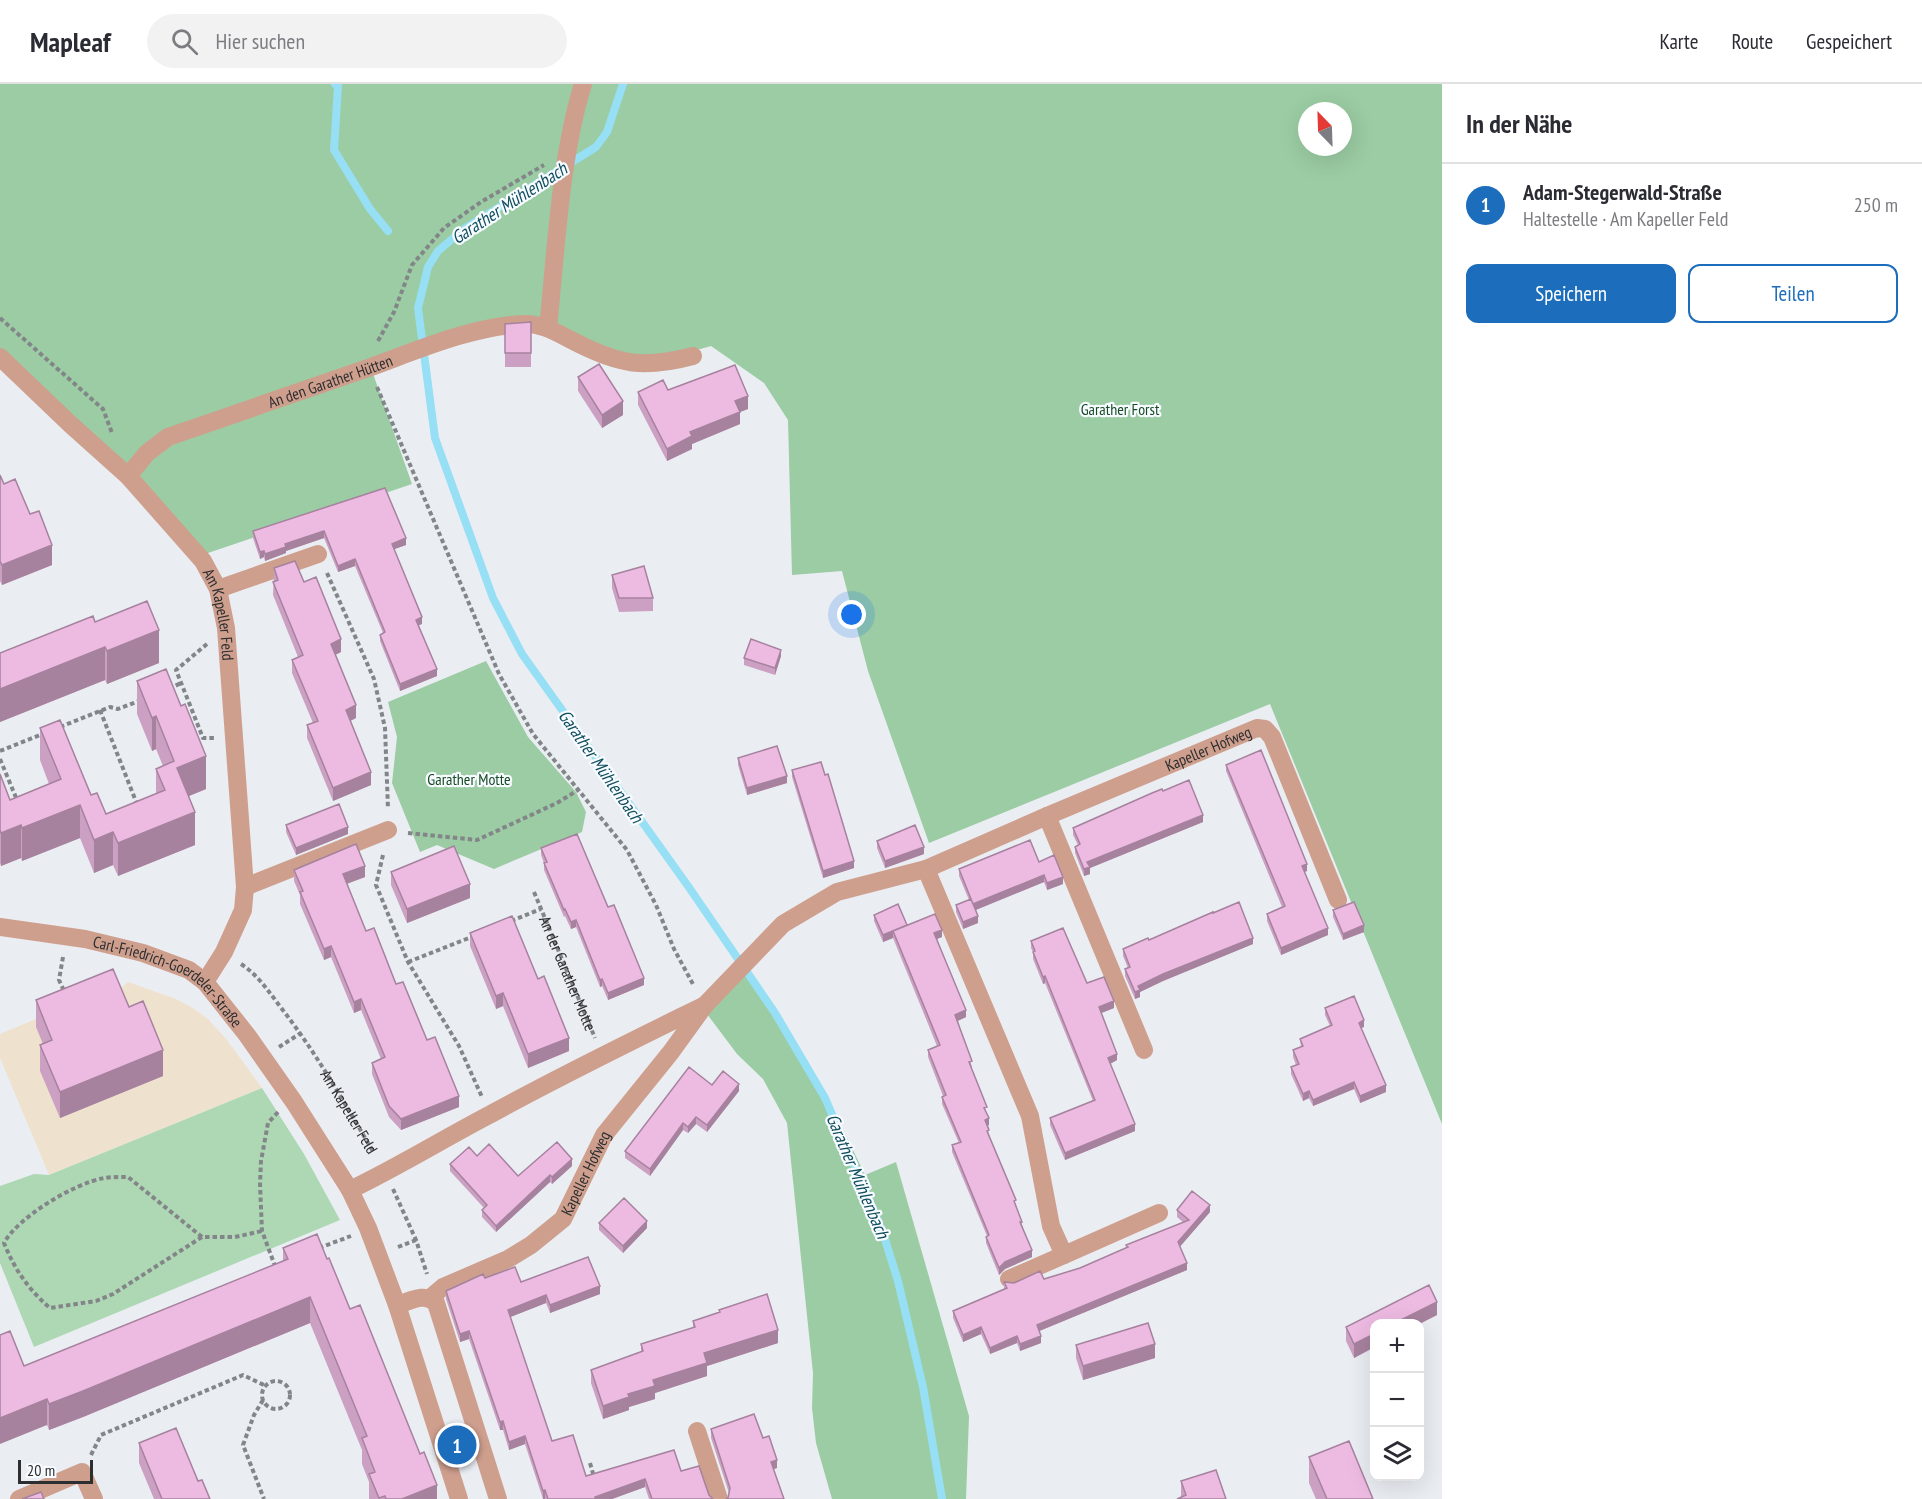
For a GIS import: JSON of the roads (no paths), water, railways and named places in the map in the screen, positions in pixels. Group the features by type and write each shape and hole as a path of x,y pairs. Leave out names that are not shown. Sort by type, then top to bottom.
{"street":[{"path":"548,328 562,195 583,84"},
{"name":"An den Garather Hütten","path":"128,476 147,453 168,437 438,343 497,327 528,323 548,328 614,359 638,364 665,364 693,357"},
{"name":"Am Kapeller Feld","path":"0,357 128,476 203,561 218,590 226,628 236,738 244,887 243,910 224,952 205,982"},
{"path":"218,590 318,554"},
{"name":"Kapeller Hofweg","path":"430,1298 443,1287 508,1259 531,1245 563,1219 604,1135 671,1052 705,1005 783,924 837,892 926,868 1257,728 1265,729 1272,737 1338,900"},
{"path":"1047,816 1144,1050"},
{"path":"244,887 388,830"},
{"path":"926,868 1030,1116 1051,1226 1064,1255"},
{"name":"Carl-Friedrich-Goerdeler-Straße","path":"0,927 85,939 143,953 189,970 205,982 247,1035 294,1102 350,1190"},
{"name":"Kapeller Hofweg","path":"350,1190 386,1173 490,1114 602,1055 705,1005"},
{"path":"350,1190 368,1228 397,1305 459,1499"},
{"path":"1009,1279 1159,1213"},
{"path":"397,1305 424,1297 436,1303 498,1499"},
{"path":"697,1431 719,1499"},
{"path":"19,1499 82,1472 94,1499"}],"waterway":[{"path":"335,84 338,86 334,150 370,209 388,231"},
{"name":"Garather Mühlenbach","path":"623,84 607,132 596,147 464,229 438,251 428,267 418,308 435,438 493,598 522,654 688,886 775,1013 825,1098 882,1230 898,1281 923,1387 942,1499"}],"place":[{"name":"Adam-Stegerwald-Straße","path":"457,1445"}],"park label":[{"name":"Garather Forst","path":"1120,409"},
{"name":"Garather Motte","path":"469,779"}]}
